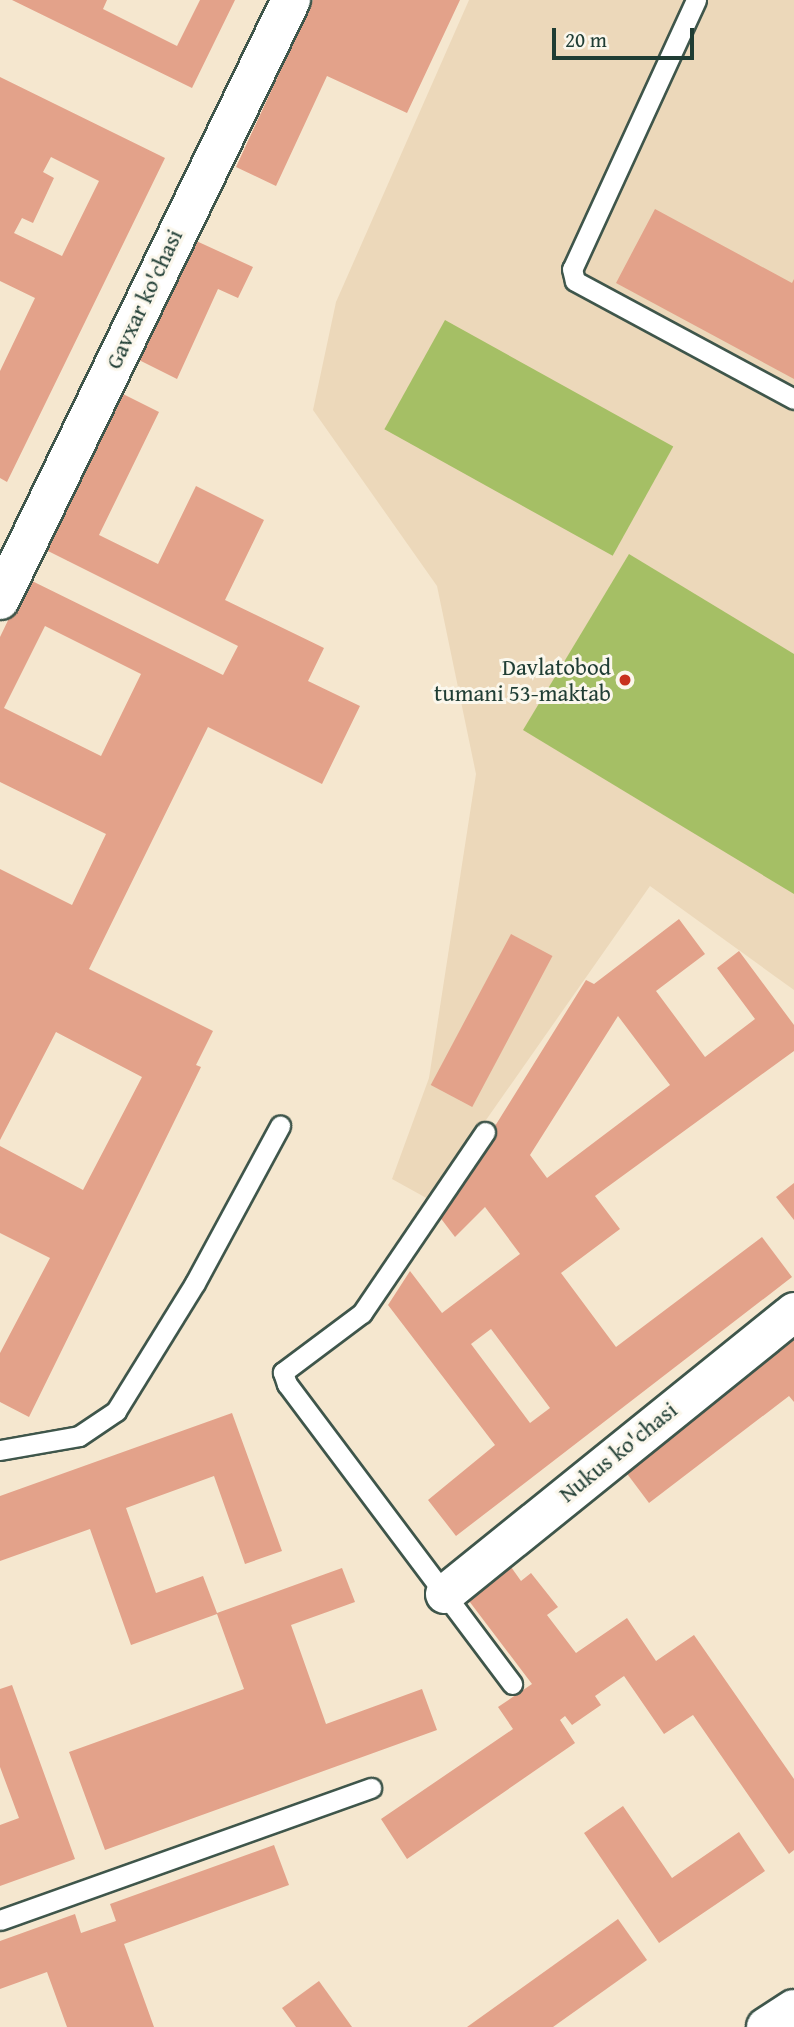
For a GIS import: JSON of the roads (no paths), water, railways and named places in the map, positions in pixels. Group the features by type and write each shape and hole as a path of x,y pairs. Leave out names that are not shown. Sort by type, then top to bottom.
{"street":[{"name":"Gavxar ko'chasi","path":"0,600 291,0"},
{"name":"Nukus ko'chasi","path":"445,1594 794,1312"},
{"path":"766,2027 794,2009"}],"lane":[{"path":"696,0 572,269 575,281 794,399"},
{"path":"0,1450 79,1436 116,1411 195,1283 280,1126"},
{"path":"485,1132 362,1313 283,1372 287,1384 512,1684"},
{"path":"0,1920 371,1788"}],"place":[{"name":"Davlatobod tumani 53-maktab","path":"625,680"}]}
